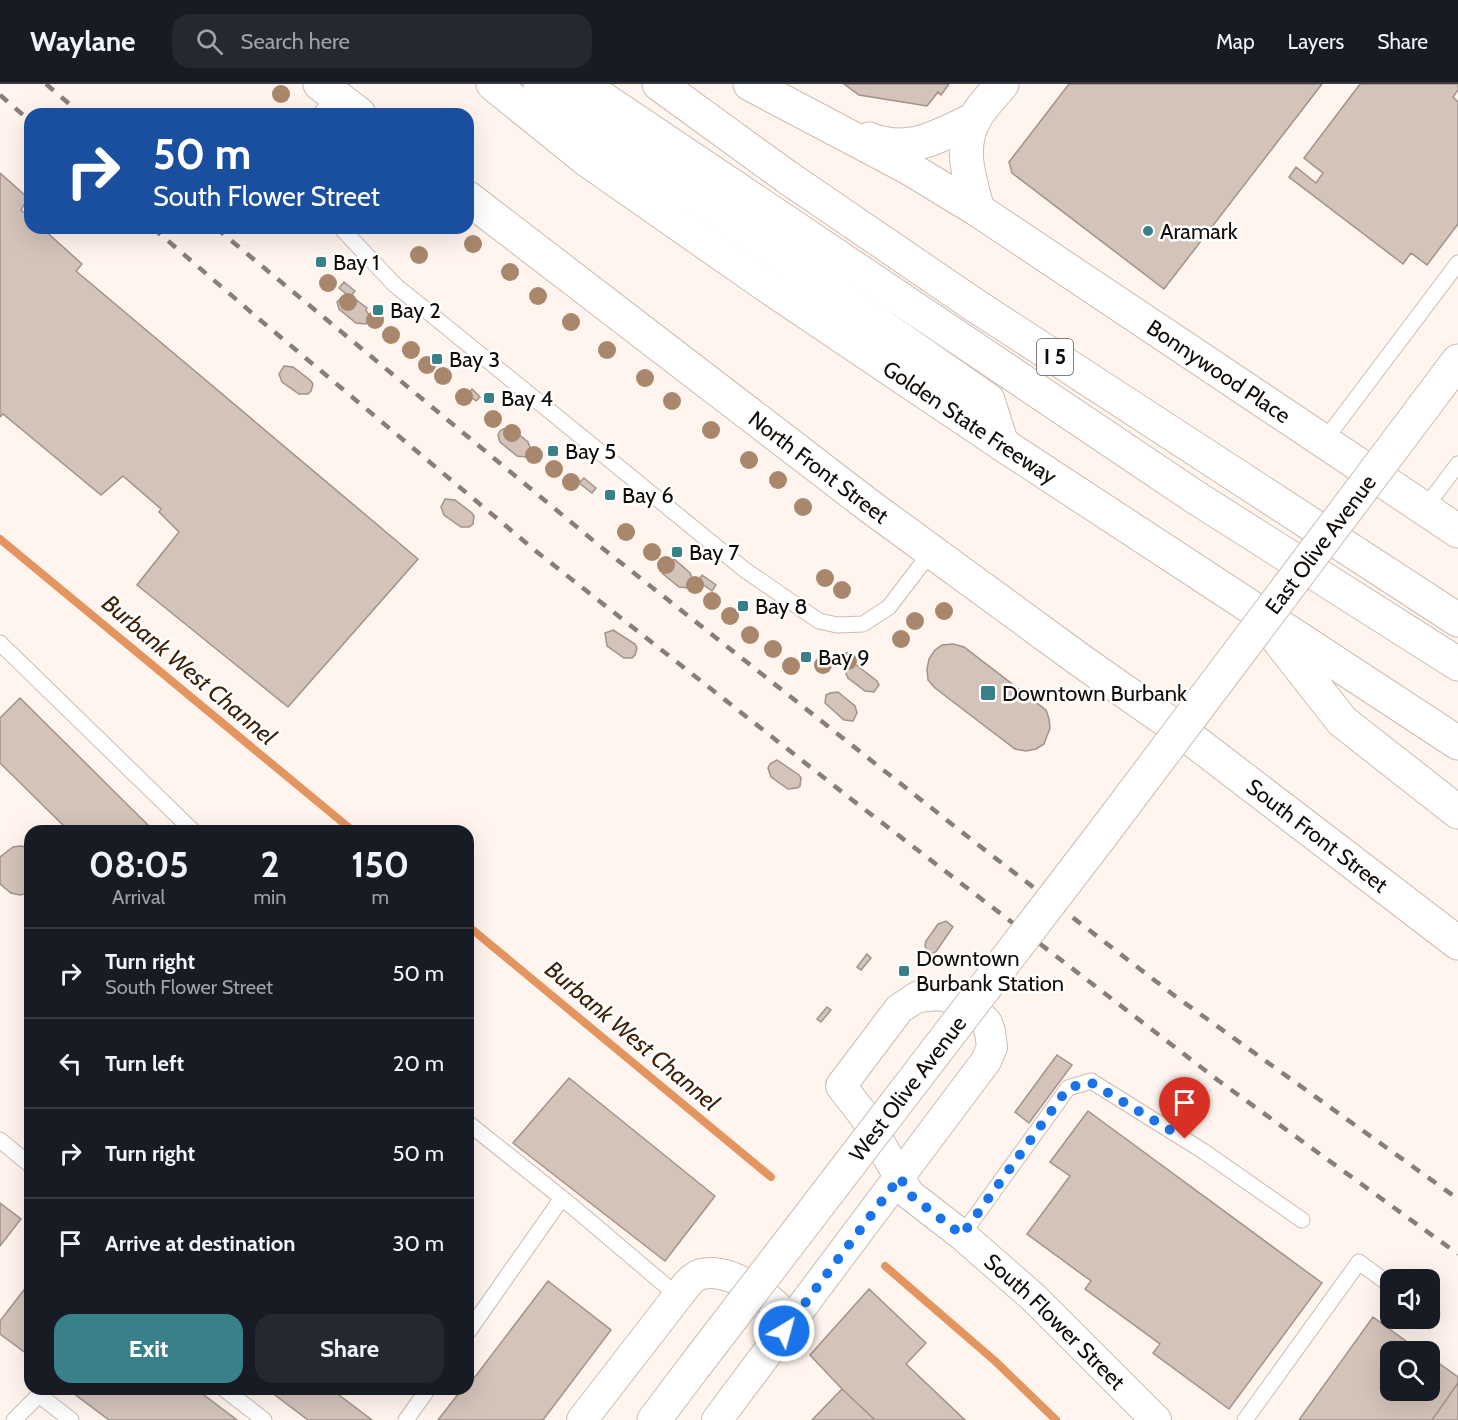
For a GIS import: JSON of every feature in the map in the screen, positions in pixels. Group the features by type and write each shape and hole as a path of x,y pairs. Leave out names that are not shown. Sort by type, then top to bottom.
{"main road":[{"name":"Golden State Freeway","path":"493,84 587,160 766,285 1002,444 1458,744"},
{"path":"540,84 580,116 988,399 1002,444"},
{"path":"581,84 1195,497 1458,664"},
{"name":"I 5","path":"659,84 787,177 973,304 1458,620"},
{"path":"750,84 819,120 878,142 900,146 920,144 975,119"},
{"path":"978,210 965,149 975,119 1002,84"},
{"name":"Bonnywood Place","path":"819,120 907,167 978,210 1458,531"},
{"name":"North Front Street","path":"474,203 931,552 1179,729"},
{"name":"East Olive Avenue","path":"1179,729 1458,361"},
{"path":"1257,613 1342,721 1458,812"},
{"name":"South Front Street","path":"1179,729 1458,943"},
{"name":"West Olive Avenue","path":"654,1420 1179,729"}],"street":[{"name":"South Flower Street","path":"900,1177 986,1061 992,1047 987,1023 962,1000 939,996 917,997 899,1009 841,1086 865,1117 909,1194 962,1235 1034,1298 1156,1420"},
{"path":"582,1420 690,1281 702,1274 728,1275 751,1266 865,1117"},
{"path":"717,1420 900,1177"},
{"path":"728,1275 778,1305 787,1318 784,1331"}],"lane":[{"path":"347,234 395,285 745,570 819,621 837,625 863,624 889,607 931,552"},
{"path":"1324,441 1458,263"},
{"path":"1424,509 1458,464"},
{"path":"0,643 187,825"},
{"path":"962,1235 1068,1088 1090,1082 1203,1151 1302,1220"},
{"path":"474,1128 562,1198 678,1296"},
{"path":"0,1140 24,1160"},
{"path":"474,1323 562,1198"},
{"path":"1245,1420 1359,1262 1380,1278"},
{"path":"0,1412 12,1420 38,1395"},
{"path":"44,1395 72,1420"},
{"path":"232,1395 264,1420"},
{"path":"406,1420 424,1395"}],"building":[{"path":"844,84 949,84 941,95 938,92 927,106 859,95"},
{"name":"Aramark","path":"1069,84 1322,84 1164,289 1012,173 1009,162"},
{"path":"1360,84 1458,84 1458,90 1453,97 1458,102 1458,224 1427,265 1411,253 1403,264 1289,177 1296,167 1316,183 1323,173 1304,158"},
{"path":"0,173 24,194 24,205 21,210 24,212 24,234 49,234 82,264 76,271 418,559 288,707 137,585 179,532 159,512 161,509 123,476 101,495 3,414 0,417"},
{"path":"344,282 355,291 350,297 339,288"},
{"path":"343,296 351,296 367,308 370,317 366,324 356,323 339,309 337,302"},
{"path":"284,366 293,367 310,380 313,384 308,394 299,394 282,382 279,374"},
{"path":"472,389 480,397 476,401 468,394"},
{"path":"503,429 512,429 528,442 531,450 526,457 517,456 500,442 498,435"},
{"path":"584,478 596,488 592,493 579,483"},
{"path":"445,499 455,500 472,513 473,524 469,527 461,527 444,515 441,507"},
{"path":"669,559 673,561 674,559 690,573 693,580 688,588 679,587 660,570 662,562"},
{"path":"702,575 716,585 712,591 698,581"},
{"path":"613,630 635,644 637,648 632,658 624,658 607,646 605,633"},
{"path":"953,644 964,647 1046,710 1050,728 1044,744 1026,751 1015,749 935,688 928,680 929,659 942,645"},
{"path":"855,664 877,681 879,685 874,692 865,691 848,678 846,674 848,667"},
{"path":"838,692 855,706 857,713 853,721 844,720 825,703 826,695"},
{"path":"20,698 148,825 63,825 0,763 0,718"},
{"path":"777,760 799,775 800,786 788,789 771,777 768,768"},
{"path":"13,847 24,847 24,894 20,895 11,893 0,884 0,857"},
{"path":"946,921 953,927 935,953 928,953 925,946 926,941 938,924"},
{"path":"867,954 871,958 861,970 857,967"},
{"path":"827,1007 831,1010 821,1022 817,1019"},
{"path":"1057,1055 1072,1065 1029,1123 1015,1112"},
{"path":"569,1078 715,1196 665,1261 513,1143"},
{"path":"1088,1111 1322,1283 1229,1409 1153,1353 1160,1344 1085,1289 1091,1281 1027,1234 1070,1176 1050,1162"},
{"path":"0,1203 21,1219 0,1246"},
{"path":"548,1281 611,1330 543,1420 438,1420 457,1395 474,1395 474,1378"},
{"path":"869,1289 926,1343 906,1364 965,1420 875,1420 810,1355"},
{"path":"24,1290 24,1352 0,1334 0,1321"},
{"path":"1373,1317 1380,1322 1380,1329 1389,1329 1406,1341 1380,1341 1380,1401 1440,1401 1440,1364 1458,1377 1458,1383 1432,1420 1299,1420"},
{"path":"1458,1383 1458,1420 1432,1420"},
{"path":"842,1389 875,1420 812,1420"},
{"path":"76,1395 204,1395 237,1420 109,1420"},
{"path":"275,1395 339,1395 372,1420 308,1420"}],"waterway":[{"name":"Burbank West Channel","path":"0,539 346,825"},
{"name":"Burbank West Channel","path":"474,931 771,1177"},
{"name":"Burbank West Channel","path":"885,1266 995,1361 1056,1420"}],"railway":[{"path":"46,84 74,108"},
{"path":"0,95 24,116"},
{"path":"160,234 537,552 851,799 1219,1081 1458,1254"},
{"path":"223,234 601,547 977,844 1175,996 1458,1199"}],"place":[{"name":"Aramark","path":"1148,231"},
{"name":"Bay 1","path":"321,262"},
{"name":"Bay 2","path":"378,310"},
{"name":"Bay 3","path":"437,359"},
{"name":"Bay 4","path":"489,398"},
{"name":"Bay 5","path":"553,451"},
{"name":"Bay 6","path":"610,495"},
{"name":"Bay 7","path":"677,552"},
{"name":"Bay 8","path":"743,606"},
{"name":"Bay 9","path":"806,657"},
{"name":"Downtown Burbank","path":"988,693"},
{"name":"Downtown Burbank Station","path":"904,971"}],"route":[{"path":"784,1331 900,1177 909,1194 962,1235 1068,1088 1090,1082 1185,1139"}]}
